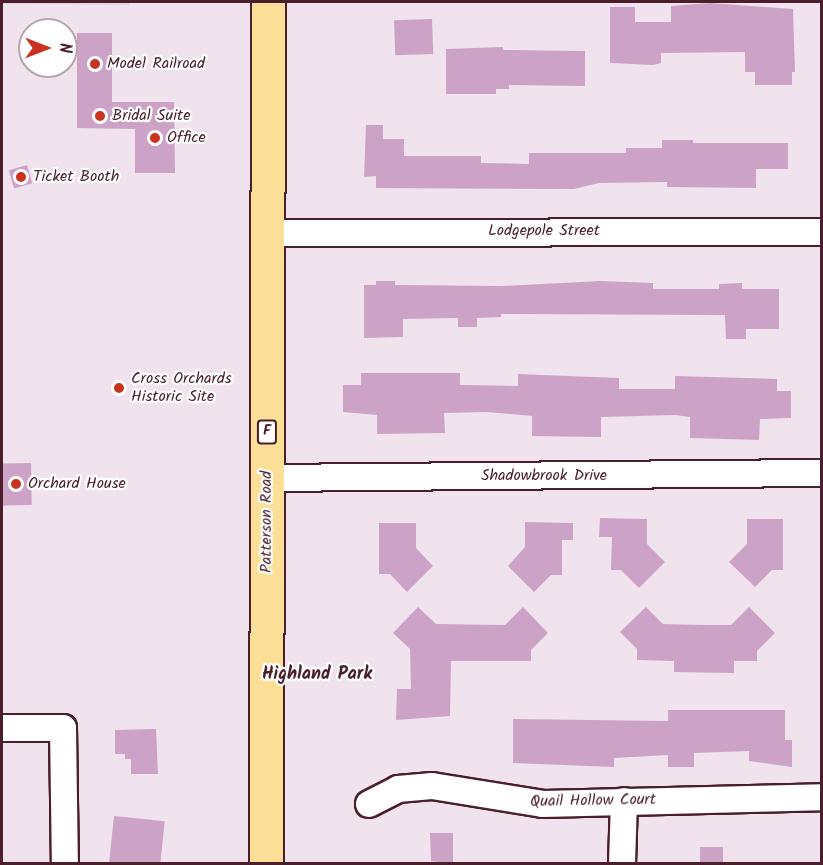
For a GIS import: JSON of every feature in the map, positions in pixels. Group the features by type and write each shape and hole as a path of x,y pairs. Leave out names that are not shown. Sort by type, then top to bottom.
{"main road":[{"name":"Patterson Road","path":"266,864 268,2"}],"street":[{"name":"Lodgepole Street","path":"267,233 822,232"},
{"name":"Shadowbrook Drive","path":"267,478 822,473"},
{"path":"2,728 63,728 64,864"},
{"name":"Quail Hollow Court","path":"369,804 398,789 432,786 543,804 822,797"},
{"path":"622,864 624,801"}],"shaded area":[{"path":"2,2 129,2 129,5 2,4"}],"building":[{"path":"710,3 793,9 795,72 792,72 792,85 755,85 755,72 745,72 745,52 661,53 661,63 653,65 610,63 610,7 635,7 635,22 671,22 671,6"},
{"path":"432,19 433,54 395,55 394,20"},
{"path":"78,33 112,33 112,102 174,102 175,173 135,173 135,129 77,128"},
{"path":"503,47 503,50 585,51 585,86 509,85 509,89 496,89 496,94 446,94 446,49"},
{"path":"366,125 383,125 383,139 404,139 404,156 481,156 481,163 529,164 529,153 626,153 626,148 662,148 662,140 693,140 693,143 788,143 788,169 756,169 756,188 667,187 667,182 599,183 574,189 376,188 376,176 364,177"},
{"name":"Ticket Booth","path":"27,165 32,183 14,189 9,170"},
{"path":"376,281 395,281 395,285 501,286 600,281 653,283 653,289 719,289 719,284 742,283 742,289 779,289 779,329 746,329 746,339 726,339 725,315 501,314 501,317 477,318 477,327 458,327 458,318 403,319 403,337 364,338 364,285 376,285"},
{"path":"361,373 460,373 460,385 518,386 518,374 619,378 619,389 675,389 675,376 777,379 777,391 791,391 791,418 760,419 759,440 690,438 690,417 675,415 601,417 601,437 532,436 532,416 487,412 444,413 445,433 377,434 377,415 343,412 343,385 361,385"},
{"name":"Orchard House","path":"31,463 32,505 3,505 2,464"},
{"path":"600,518 647,519 647,544 665,562 639,588 621,570 611,570 612,537 599,537"},
{"path":"747,519 783,519 783,570 772,570 755,587 729,562 747,544"},
{"path":"525,522 573,523 573,540 562,540 562,575 551,575 534,592 508,566 525,547"},
{"path":"379,523 416,523 416,548 433,566 407,592 390,574 379,574"},
{"path":"418,607 436,624 505,625 523,607 548,633 531,650 531,661 451,661 450,716 396,720 397,689 411,689 410,649 393,633"},
{"path":"646,607 663,624 731,625 749,607 775,633 757,651 757,661 734,661 734,673 674,672 674,661 637,660 637,649 620,632"},
{"path":"668,710 785,710 785,740 792,740 792,767 749,761 749,751 694,753 694,767 668,767 668,755 614,758 614,767 513,763 513,719 668,721"},
{"path":"156,729 158,774 131,774 131,759 125,759 125,754 115,754 115,730"},
{"path":"114,816 165,821 160,864 109,864"},
{"path":"430,833 453,833 453,864 431,861"},
{"path":"700,847 723,847 723,864 700,864"}],"place":[{"name":"Model Railroad","path":"95,64"},
{"name":"Bridal Suite","path":"100,116"},
{"name":"Office","path":"155,138"},
{"name":"Ticket Booth","path":"21,177"},
{"name":"Cross Orchards Historic Site","path":"119,388"},
{"name":"Orchard House","path":"16,484"}],"district":[{"name":"Highland Park","path":"317,675"}]}
